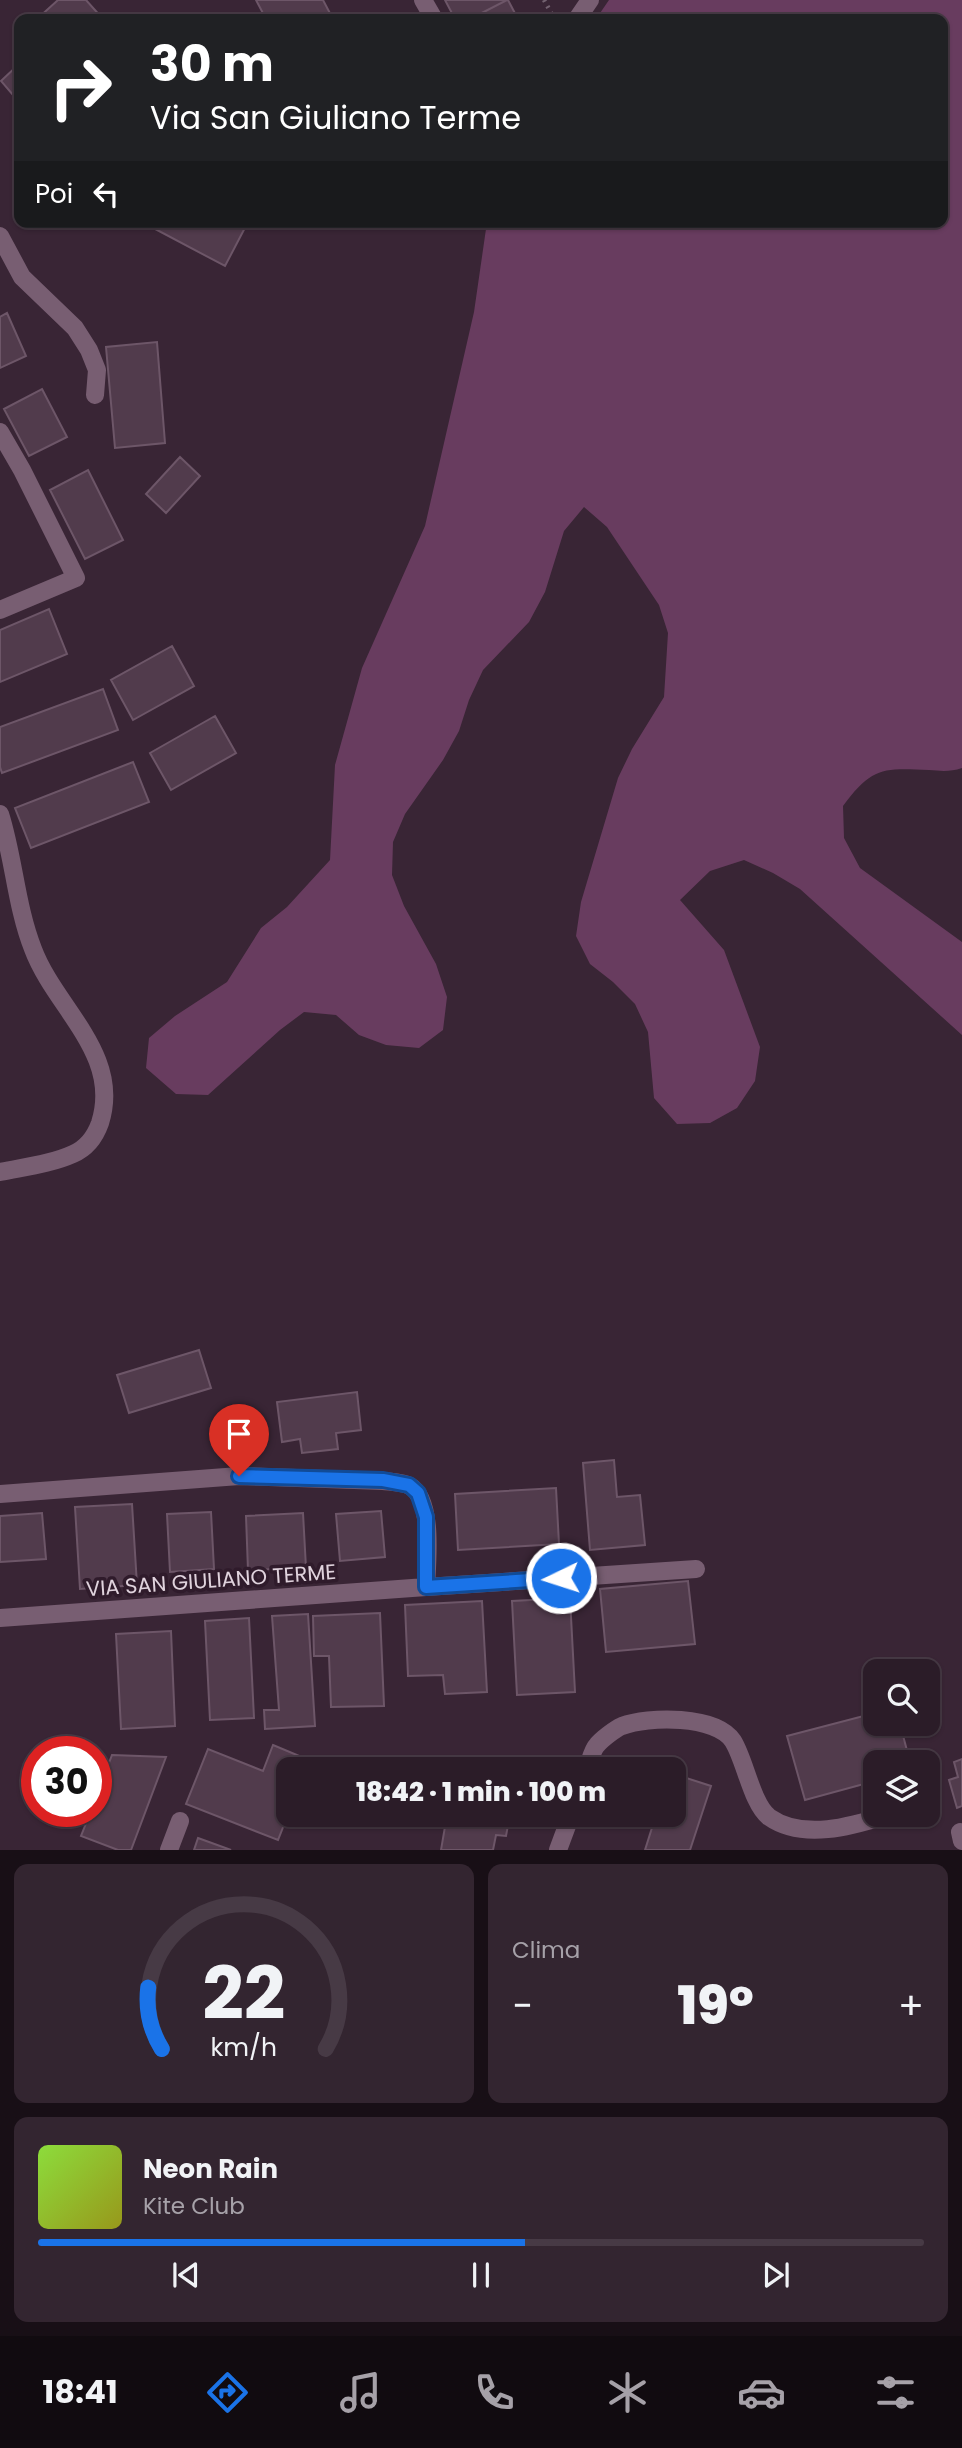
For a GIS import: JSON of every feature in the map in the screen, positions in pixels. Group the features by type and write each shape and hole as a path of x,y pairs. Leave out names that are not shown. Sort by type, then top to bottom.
{"street":[{"path":"0,236 22,277 75,328 89,350 97,370 95,395"},
{"path":"0,432 76,578 0,610"},
{"path":"0,814 8,838 24,920 33,950 98,1057 104,1087 104,1104 98,1129 85,1148 72,1155 0,1172"},
{"path":"0,1494 239,1476 383,1480 405,1484 418,1493 426,1517 426,1587"},
{"name":"VIA SAN GIULIANO TERME","path":"0,1618 696,1569"},
{"path":"591,1757 595,1746 621,1726 662,1718 704,1722 732,1738 755,1797 768,1816 795,1828 825,1830 863,1823"},
{"path":"169,1850 180,1821"},
{"path":"558,1850 567,1827"}],"shaded area":[{"path":"609,0 962,0 962,768 945,771 900,769 879,773 862,784 843,806 844,838 860,868 962,942 962,1035 800,889 744,860 710,871 680,900 724,950 760,1047 755,1081 737,1108 710,1123 677,1124 654,1098 648,1032 635,1004 590,964 576,936 581,902 618,778 632,749 664,697 668,633 659,605 607,527 584,507 564,531 545,592 529,622 483,670 459,731 443,760 405,814 393,842 392,875 404,906 436,964 447,997 443,1030 419,1048 386,1045 359,1035 336,1015 304,1012 208,1095 176,1094 146,1068 149,1038 175,1016 227,982 261,928 287,907 330,860 335,765 362,668 425,526 474,312 486,228 948,228 948,14 599,14"}],"building":[{"path":"58,0 86,0 99,14 43,14"},
{"path":"256,0 323,0 330,14 263,14"},
{"path":"445,0 507,0 480,14 452,14"},
{"path":"507,0 515,14 480,14"},
{"path":"14,69 14,96 1,81"},
{"path":"153,228 245,228 225,266"},
{"path":"7,313 26,356 0,368 0,317"},
{"path":"157,342 165,443 115,448 106,347"},
{"path":"42,389 67,437 29,456 4,409"},
{"path":"180,457 200,476 166,513 146,494"},
{"path":"88,470 123,540 85,559 50,490"},
{"path":"49,609 67,654 0,682 0,630"},
{"path":"172,646 194,686 133,720 111,680"},
{"path":"103,689 118,730 2,773 0,727"},
{"path":"215,716 236,753 171,790 150,753"},
{"path":"133,762 149,802 31,848 15,808"},
{"path":"199,1350 211,1388 129,1413 117,1375"},
{"path":"357,1392 361,1430 336,1433 338,1449 302,1453 300,1439 282,1442 277,1402"},
{"path":"614,1460 617,1497 640,1495 645,1545 590,1550 583,1463"},
{"path":"556,1488 559,1544 458,1550 455,1494"},
{"path":"132,1504 137,1585 80,1589 75,1507"},
{"path":"381,1511 385,1557 340,1561 336,1514"},
{"path":"211,1512 214,1569 170,1572 167,1514"},
{"path":"42,1513 46,1559 0,1562 0,1516"},
{"path":"303,1513 306,1568 248,1570 246,1516"},
{"path":"688,1581 695,1644 606,1652 600,1589"},
{"path":"570,1598 575,1692 517,1695 512,1601"},
{"path":"482,1601 487,1692 445,1694 443,1675 408,1676 405,1605"},
{"path":"380,1613 384,1706 331,1707 329,1656 314,1656 313,1616"},
{"path":"308,1614 315,1726 265,1729 264,1710 279,1710 272,1616"},
{"path":"249,1618 254,1718 210,1720 205,1621"},
{"path":"171,1631 175,1726 121,1729 116,1634"},
{"path":"863,1716 863,1736 903,1736 907,1750 863,1750 863,1784 805,1800 787,1736"},
{"path":"273,1745 302,1757 276,1757 276,1827 283,1827 278,1840 186,1804 208,1749 263,1771"},
{"path":"112,1755 166,1757 131,1850 118,1850 81,1836 85,1827 112,1827"},
{"path":"962,1759 962,1806 957,1808 949,1780 958,1777 954,1762"},
{"path":"686,1778 711,1786 690,1850 645,1850 652,1827 686,1827"},
{"path":"445,1827 508,1827 506,1836 496,1835 493,1850 441,1850"},
{"path":"198,1838 231,1850 194,1850"}],"route":[{"path":"239,1476 383,1480 409,1485 418,1493 426,1517 426,1587 561,1578"}]}
